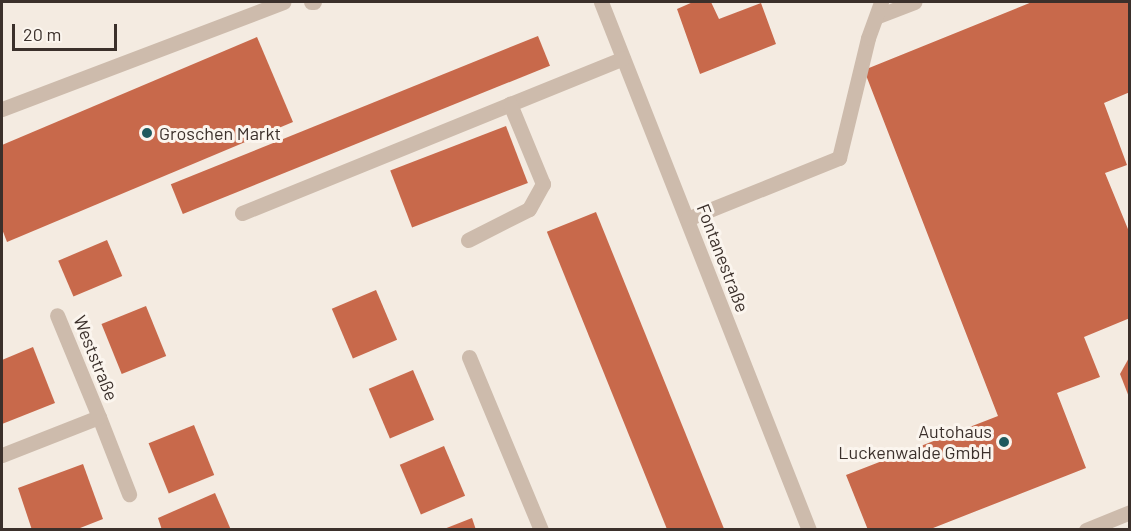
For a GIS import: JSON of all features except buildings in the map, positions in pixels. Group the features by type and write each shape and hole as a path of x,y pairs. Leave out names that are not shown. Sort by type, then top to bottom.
{"street":[{"path":"2,109 283,2"},
{"name":"Fontanestraße","path":"601,2 809,530"},
{"path":"687,219 839,158 868,38 879,9 914,2"},
{"path":"242,213 624,58"},
{"path":"468,240 528,209 543,184 510,104"},
{"name":"Weststraße","path":"57,315 129,494"},
{"path":"469,357 541,530"},
{"name":"Weststraße","path":"2,455 99,417"},
{"path":"1086,530 1130,512"}],"place":[{"name":"Groschen Markt","path":"147,133"},
{"name":"Autohaus Luckenwalde GmbH","path":"1004,442"}]}
